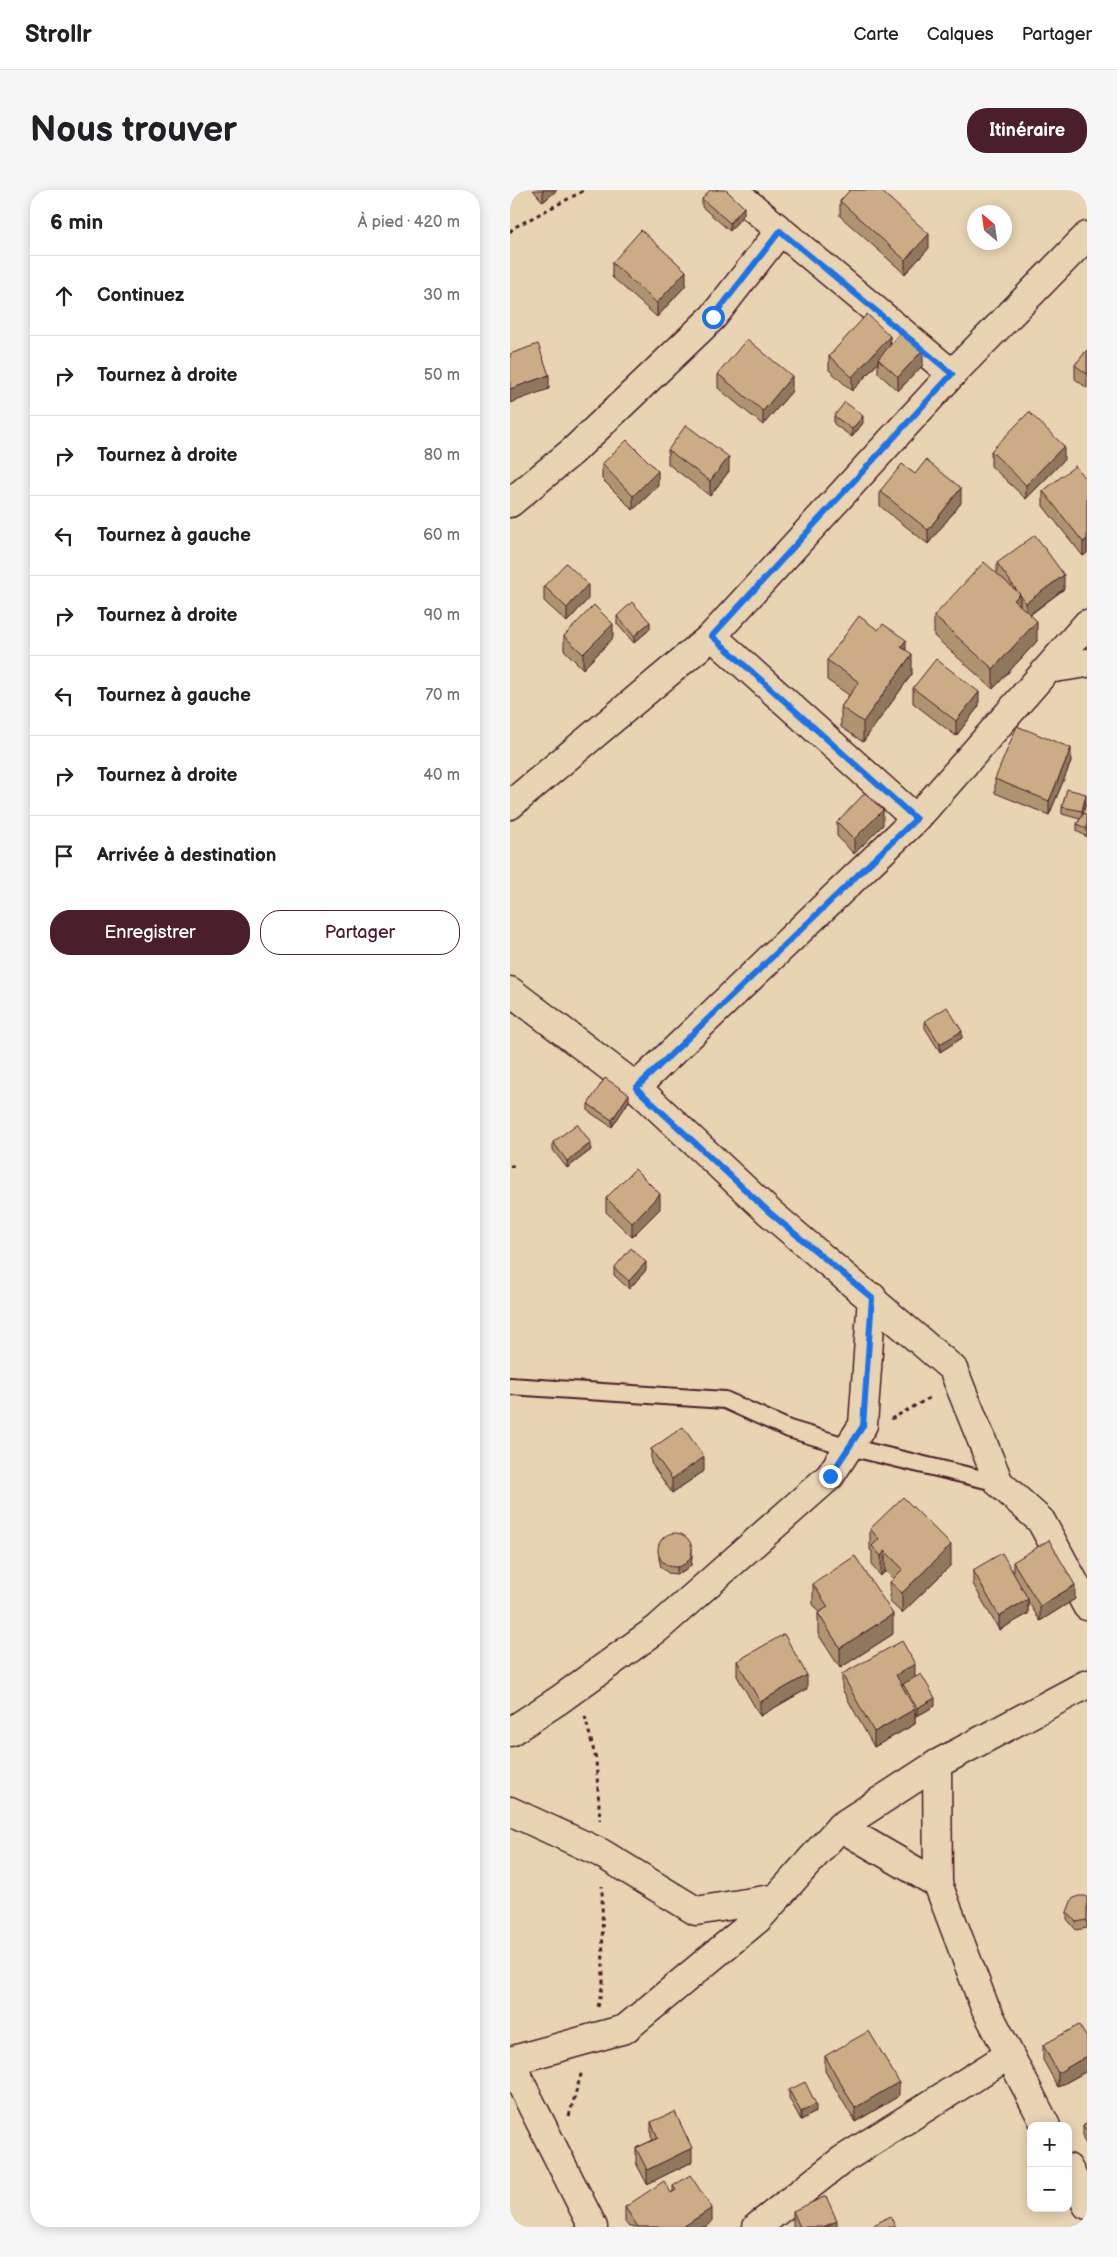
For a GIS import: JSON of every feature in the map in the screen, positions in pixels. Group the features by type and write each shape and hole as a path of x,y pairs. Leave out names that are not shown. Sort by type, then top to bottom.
{"street":[{"path":"732,190 952,374"},
{"path":"510,503 573,452 713,317 780,231"},
{"path":"510,805 712,636 952,374 1087,236"},
{"path":"636,1088 916,819 1087,624"},
{"path":"712,636 916,819"},
{"path":"1048,669 1087,663"},
{"path":"510,991 636,1088 769,1212 953,1369 999,1483 1041,1521 1087,1606"},
{"path":"510,1732 657,1629 751,1548 830,1476 856,1436 872,1298"},
{"path":"593,2227 510,2062 625,2029 758,1918 840,1827 937,1764 1087,1684"},
{"path":"937,1764 938,1884 984,2005 1044,2122"},
{"path":"510,1811 601,1853 696,1910 777,1898"},
{"path":"840,1827 938,1884"},
{"path":"757,2227 842,2160 1009,2055"},
{"path":"1072,2176 1087,2205"}],"lane":[{"path":"510,1386 725,1400 789,1429 856,1436 999,1483"}],"path":[{"path":"510,232 512,228 585,190"},
{"path":"856,1436 893,1419 940,1392 953,1369"},
{"path":"558,2155 592,2038 603,1983 601,1853 596,1760 585,1717 588,1679"}],"building":[{"path":"710,190 726,190 744,207 730,223 702,199"},
{"path":"850,190 880,190 929,234 905,260 840,201"},
{"path":"641,230 686,271 657,303 612,263"},
{"path":"867,314 890,336 852,377 829,356"},
{"path":"902,332 923,350 898,377 878,359"},
{"path":"747,339 792,376 763,411 718,374"},
{"path":"538,344 549,375 510,389 510,354"},
{"path":"1087,350 1087,374 1075,365"},
{"path":"845,402 863,416 852,429 834,416"},
{"path":"1029,412 1064,446 1026,485 991,451"},
{"path":"686,425 729,457 710,481 668,450"},
{"path":"627,440 658,471 633,496 602,464"},
{"path":"926,460 961,488 928,530 880,491 902,464 915,474"},
{"path":"1075,466 1087,481 1087,539 1083,542 1043,491"},
{"path":"1035,535 1064,575 1026,603 997,563"},
{"path":"984,562 1020,594 1014,600 1037,621 993,669 934,616"},
{"path":"566,563 588,584 567,608 544,586"},
{"path":"632,602 650,622 634,636 617,616"},
{"path":"594,605 613,624 583,654 564,636"},
{"path":"859,616 878,630 883,624 906,640 901,647 912,654 863,722 841,707 859,682 827,660"},
{"path":"936,659 979,692 956,721 913,688"},
{"path":"1017,726 1071,748 1049,801 995,779"},
{"path":"1067,789 1086,794 1082,811 1062,807"},
{"path":"865,793 883,810 854,839 837,822"},
{"path":"1084,813 1087,815 1087,829 1077,824"},
{"path":"947,1007 962,1031 940,1044 925,1021"},
{"path":"605,1078 629,1094 612,1120 588,1104"},
{"path":"577,1124 591,1143 567,1161 553,1142"},
{"path":"635,1169 660,1194 632,1223 606,1198"},
{"path":"631,1248 646,1262 629,1281 614,1268"},
{"path":"683,1427 704,1457 672,1479 651,1449"},
{"path":"903,1497 951,1545 902,1593 890,1582 903,1569 885,1551 881,1556 872,1546 879,1539 870,1529"},
{"path":"675,1533 687,1538 692,1550 687,1562 675,1567 663,1562 658,1550 663,1538"},
{"path":"1049,1540 1075,1585 1040,1606 1013,1562"},
{"path":"1002,1553 1028,1599 999,1616 973,1570"},
{"path":"855,1556 893,1614 840,1648 818,1613 828,1607 813,1584"},
{"path":"784,1634 807,1675 760,1702 737,1661"},
{"path":"902,1641 915,1664 896,1675 915,1709 874,1732 842,1674"},
{"path":"921,1674 935,1698 917,1708 903,1684"},
{"path":"1079,1896 1087,1897 1087,1920 1076,1922 1067,1912 1072,1899"},
{"path":"1079,2025 1087,2038 1087,2056 1058,2073 1043,2045"},
{"path":"869,2031 899,2082 855,2108 825,2056"},
{"path":"805,2082 816,2104 801,2112 789,2090"},
{"path":"675,2112 692,2148 647,2170 636,2148 658,2138 651,2122"},
{"path":"1087,2123 1087,2132 1083,2125"},
{"path":"690,2175 712,2208 683,2227 638,2227 625,2207 664,2181 671,2193 676,2190 673,2186"},
{"path":"826,2196 837,2221 823,2227 800,2227 793,2211"},
{"path":"890,2216 896,2227 875,2227 874,2225"}],"route":[{"path":"713,317 780,231 952,374 712,636 916,819 636,1088 769,1212 872,1298 863,1426 830,1476"}]}
